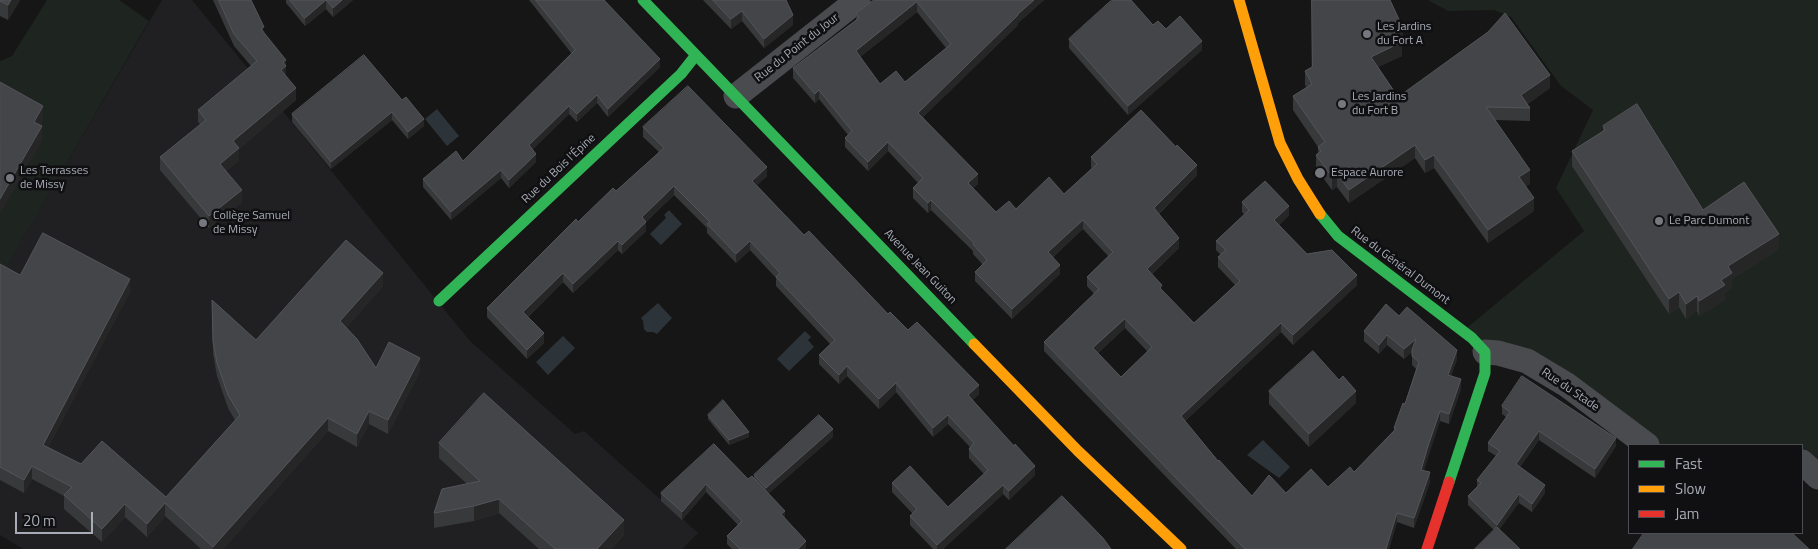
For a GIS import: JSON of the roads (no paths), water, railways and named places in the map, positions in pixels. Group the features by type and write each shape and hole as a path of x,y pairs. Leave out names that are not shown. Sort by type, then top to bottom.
{"street":[{"name":"Avenue Jean Guiton","path":"643,0 1078,451 1181,549"},
{"name":"Rue du Point du Jour","path":"736,96 858,0"},
{"name":"Rue du Général Dumont","path":"1239,0 1280,143 1288,161 1328,226 1338,236 1472,338 1485,352"},
{"name":"Rue du Bois l'Épine","path":"439,301 674,81 696,55"},
{"name":"Rue du Stade","path":"1485,352 1498,353 1527,361 1567,385 1646,444"},
{"path":"1427,549 1485,373 1485,352"},
{"path":"1803,463 1818,477"}],"place":[{"name":"Les Jardins du Fort A","path":"1367,34"},
{"name":"Les Jardins du Fort B","path":"1342,104"},
{"name":"Espace Aurore","path":"1320,173"},
{"name":"Les Terrasses de Missy","path":"10,178"},
{"name":"Le Parc Dumont","path":"1659,221"},
{"name":"Collège Samuel de Missy","path":"203,223"}]}
